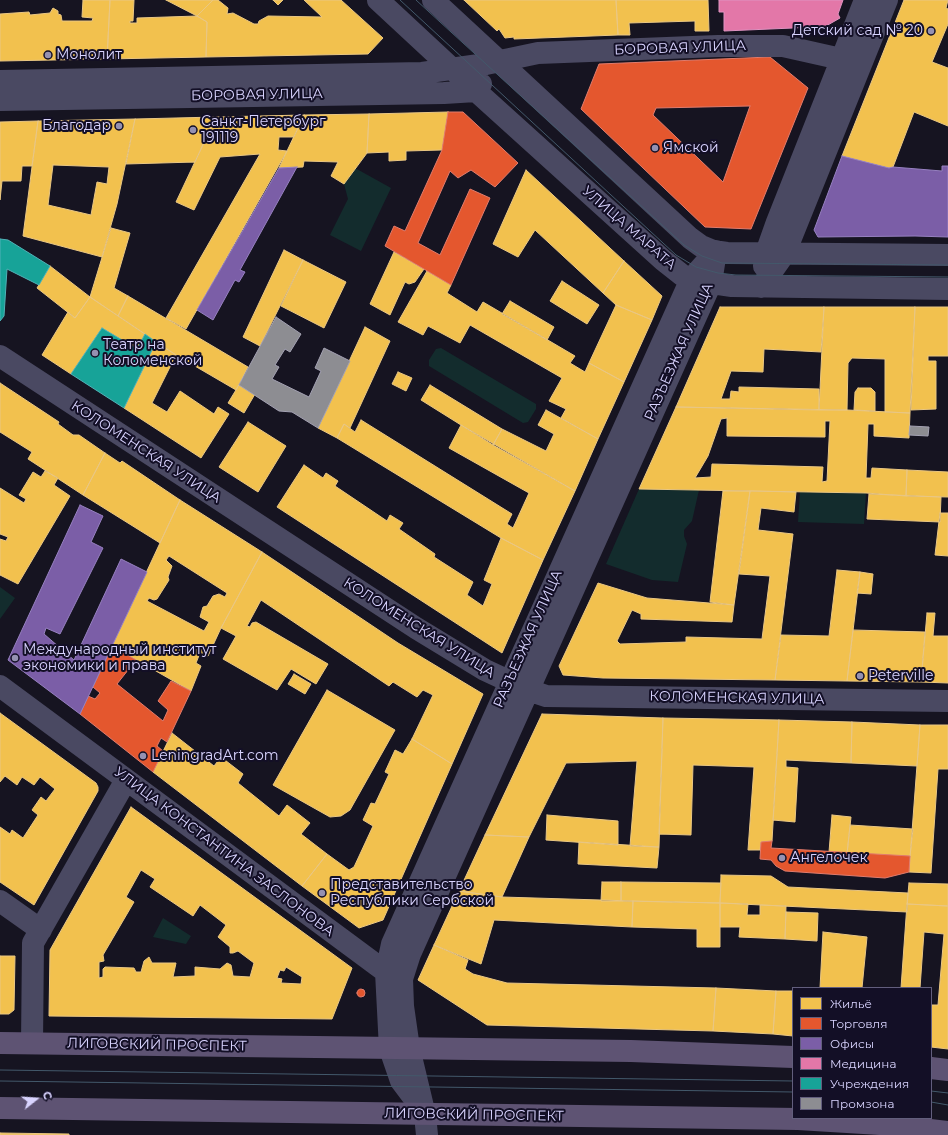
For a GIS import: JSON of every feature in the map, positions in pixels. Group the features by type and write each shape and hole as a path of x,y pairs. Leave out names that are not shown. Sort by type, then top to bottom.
{"main road":[{"name":"ЛИГОВСКИЙ ПРОСПЕКТ","path":"0,1043 689,1053 792,1057"},
{"path":"932,1068 948,1070"},
{"name":"ЛИГОВСКИЙ ПРОСПЕКТ","path":"0,1108 426,1125 798,1119 880,1124 948,1132"}],"street":[{"name":"УЛИЦА МАРАТА","path":"378,0 451,69 663,260 682,275 701,281 732,286 948,289"},
{"path":"433,0 690,238 701,246 716,251 948,255"},
{"path":"760,287 775,253 850,63 865,0"},
{"path":"850,63 887,0"},
{"name":"БОРОВАЯ УЛИЦА","path":"0,81 398,74 451,69 538,54 769,46 783,46 850,63"},
{"path":"476,91 499,61"},
{"name":"БОРОВАЯ УЛИЦА","path":"0,100 476,91"},
{"name":"РАЗЪЕЗЖАЯ УЛИЦА","path":"394,976 392,944 410,902 518,687 701,281 716,251"},
{"name":"КОЛОМЕНСКАЯ УЛИЦА","path":"0,356 410,624 518,687 546,696 948,701"},
{"name":"УЛИЦА КОНСТАНТИНА ЗАСЛОНОВА","path":"0,686 394,976"},
{"path":"32,1044 34,943 126,780"},
{"path":"0,901 41,930"},
{"path":"394,976 403,1006 400,1049 426,1125"}],"green space":[{"path":"355,168 391,188 361,251 330,235 348,199 344,184"},
{"path":"441,348 536,404 536,409 528,422 523,423 429,366 429,360 436,349"},
{"path":"639,489 699,490 692,521 684,530 684,536 687,544 678,582 652,580 606,564"},
{"path":"800,492 866,493 864,524 798,522"},
{"path":"0,587 15,598 0,619"},
{"path":"163,918 191,936 186,944 153,937"}],"building: Жильё":[{"path":"83,0 110,0 107,59 0,61 0,14 29,12 30,15 50,13 53,8 58,11 58,14 61,15 62,21 92,21 93,18 82,17"},
{"path":"110,0 134,0 133,21 130,21 130,23 137,23 137,18 197,16 207,22 206,57 107,59"},
{"path":"166,0 213,0 197,16"},
{"path":"213,0 218,0 228,8 227,14 233,13 254,24 258,24 259,21 268,16 322,17 304,0 341,0 383,38 368,54 206,57 207,22 197,16"},
{"path":"273,0 283,0 278,5"},
{"path":"464,0 616,0 618,35 514,39 514,37 505,38 499,29 497,31"},
{"path":"616,0 708,0 709,31 695,31 695,21 629,23 630,35 618,35"},
{"path":"904,0 948,0 946,8 948,9 948,24 932,62 948,68 948,126 914,112 893,167 889,168 842,156"},
{"path":"448,112 442,150 406,151 406,160 389,161 389,152 367,153 369,114"},
{"path":"369,114 367,153 344,184 331,176 338,162 304,161 303,167 279,168 304,115"},
{"path":"304,115 294,137 279,137 278,150 287,151 186,329 166,318 260,154 220,157 194,210 176,202 216,117"},
{"path":"216,117 195,162 126,164 135,119"},
{"path":"135,119 117,204 102,257 23,236 38,121","holes":["53,165 109,167 107,184 97,182 91,215 48,205"]},
{"path":"38,121 32,166 22,166 21,181 2,181 0,200 0,122"},
{"path":"526,170 624,261 603,293 535,230 518,257 493,244"},
{"path":"111,228 130,233 114,288 128,296 118,316 90,297"},
{"path":"284,250 303,260 260,346 243,337"},
{"path":"394,252 424,269 415,282 409,284 405,282 390,315 370,304"},
{"path":"303,260 346,282 324,328 281,306"},
{"path":"624,261 662,296 652,320 616,305 603,293"},
{"path":"50,266 90,297 75,318 37,288"},
{"path":"427,271 451,285 447,293 477,312 483,302 575,356 570,363 585,372 589,363 624,382 598,439 561,418 566,409 549,401 562,378 470,325 460,343 428,326 423,335 398,322"},
{"path":"562,281 599,305 587,324 550,301"},
{"path":"128,296 248,367 236,390 176,355 118,316"},
{"path":"90,297 145,334 137,349 102,328 71,374 42,355 68,312 75,318"},
{"path":"510,301 554,327 547,340 502,314"},
{"path":"616,305 652,320 624,382 589,363"},
{"path":"720,307 824,307 821,352 764,349 763,372 731,371 721,399 730,399 731,391 739,392 739,387 819,389 819,410 676,407"},
{"path":"824,307 915,307 910,413 885,412 885,359 852,358 848,363 847,410 819,410"},
{"path":"915,307 948,307 948,356 928,356 928,361 936,361 936,409 911,410"},
{"path":"365,327 390,341 350,428 344,424 337,438 318,428"},
{"path":"156,342 176,355 152,403 167,412 180,391 214,414 218,407 229,414 201,458 124,408"},
{"path":"398,372 412,378 406,391 392,384"},
{"path":"0,383 59,422 58,424 73,435 79,435 105,453 83,495 28,459 32,452 0,432"},
{"path":"239,385 255,394 244,413 228,403"},
{"path":"430,385 502,429 493,445 421,400"},
{"path":"858,388 871,388 875,392 875,411 854,410 855,392"},
{"path":"676,407 847,410 910,413 909,438 874,436 874,424 868,424 866,478 871,478 872,468 907,470 906,496 866,493 639,489","holes":["727,418 727,436 825,437 825,421 830,421 827,481 822,482 823,467 712,464 711,477 695,478 708,456 721,419"]},
{"path":"546,410 598,439 575,491 493,445 502,429 546,451 554,434 538,425"},
{"path":"361,420 512,514 507,524 513,528 529,493 449,448 461,425 575,491 543,560 501,538 337,438 344,424 355,432"},
{"path":"248,422 286,446 258,492 219,467"},
{"path":"105,453 120,463 122,461 180,500 160,543 83,495"},
{"path":"304,465 323,478 326,473 338,481 335,486 387,521 390,515 403,523 399,529 435,554 434,557 473,582 467,595 483,606 492,584 484,580 501,538 543,560 502,653 277,507"},
{"path":"907,470 948,472 948,497 906,496"},
{"path":"45,471 58,478 54,485 70,496 18,584 0,575 0,539 6,541 8,537 0,534 0,488 24,503 26,499 19,495 33,472 41,477"},
{"path":"723,491 750,491 734,605 710,602"},
{"path":"750,491 796,492 794,512 761,508 758,530 793,534 775,680 603,678 563,675 559,666 598,583 647,598 734,605 732,622 641,619 641,614 632,610 617,641 620,644 686,642 686,637 762,639 770,576 739,574"},
{"path":"869,494 941,497 940,522 867,519"},
{"path":"180,500 262,552 221,628 208,656 200,653 196,663 201,666 191,691 112,646","holes":["169,556 227,593 225,597 219,594 213,596 207,606 203,607 200,617 209,622 204,631 147,601 149,598 154,600 157,599 169,580 168,577 172,566 166,560"]},
{"path":"940,513 948,513 948,556 935,555"},
{"path":"262,552 398,643 483,694 452,764 412,739 433,695 423,690 417,697 393,682 389,686 261,600 247,626 250,627 252,623 256,622 328,664 316,684 291,669 277,690 223,659 236,636 221,628"},
{"path":"837,570 860,572 847,681 775,680 781,635 829,636"},
{"path":"860,572 873,574 871,594 857,593"},
{"path":"927,613 935,613 933,636 948,636 948,683 921,682"},
{"path":"853,630 925,632 921,682 847,681"},
{"path":"294,674 311,684 305,694 288,684"},
{"path":"327,690 395,730 350,810 341,816 330,817 273,785"},
{"path":"0,713 96,783 98,787 98,791 34,905 0,882 0,827 10,834 12,830 23,838 38,815 32,810 41,797 46,801 55,789 40,777 34,785 22,777 17,785 5,776 0,782"},
{"path":"542,714 663,718 659,847 630,846 637,761 566,763 529,837 485,835"},
{"path":"663,718 779,720 772,841 761,842 760,850 748,850 754,767 693,765 691,835 659,834"},
{"path":"779,720 852,722 851,763 786,760 786,767 798,768 795,822 773,820"},
{"path":"852,722 920,725 917,766 851,763"},
{"path":"920,725 948,725 948,769 938,769 931,873 909,872"},
{"path":"172,733 214,766 221,757 243,774 238,783 279,816 287,805 310,823 301,834 327,854 302,886 153,772"},
{"path":"412,739 452,764 383,920 359,928 302,886 327,854 349,870 354,867 373,826 363,820 371,803 375,804 389,774 385,772 395,750 403,754"},
{"path":"131,807 352,968 332,1019 49,1016 50,950","holes":["141,870 155,879 150,887 193,916 200,905 226,925 218,937 230,947 230,953 238,951 254,963 250,977 233,976 231,965 227,963 220,969 195,967 195,976 173,977 176,963 152,963 149,957 144,961 141,972 136,972 134,968 105,967 103,969 103,977 99,978 99,962 104,961 103,955 134,902 126,897","286,967 302,977 301,984 281,983 282,979 277,978 280,970 284,971"]},
{"path":"547,815 618,821 618,845 546,840"},
{"path":"832,815 851,817 847,854 829,852"},
{"path":"850,825 913,829 910,856 847,854"},
{"path":"485,835 529,837 502,897 459,891"},
{"path":"579,842 659,847 657,868 578,864"},
{"path":"721,875 771,876 788,887 908,893 907,912 720,903"},
{"path":"602,882 621,882 621,901 601,901"},
{"path":"621,882 721,883 720,903 621,901"},
{"path":"909,883 948,884 948,906 907,904"},
{"path":"459,891 502,897 633,901 632,927 494,920 481,964 434,945"},
{"path":"633,901 720,903 720,947 697,947 697,929 632,927"},
{"path":"720,903 748,904 747,915 760,915 760,905 786,906 785,939 739,937 740,927 720,927"},
{"path":"907,904 948,906 948,1049 932,1047 932,1005 938,1005 944,934 924,932 920,987 901,987"},
{"path":"786,912 818,913 817,941 785,939"},
{"path":"823,932 867,937 862,987 820,987"},
{"path":"434,945 468,960 465,969 473,974 507,983 716,988 713,1031 487,1025 418,980"},
{"path":"0,956 15,956 14,1010 9,1014 0,1014"},
{"path":"716,988 776,991 773,1034 713,1031"},
{"path":"776,991 792,991 792,1036 773,1034"},
{"path":"0,1133 69,1134 69,1135 0,1135"}],"building: Торговля":[{"name":"Ямской","path":"770,57 808,88 751,229 705,227 581,109 599,64","holes":["750,106 723,182 653,115 656,108"]},
{"path":"448,112 463,112 518,163 495,187 471,170 458,178 450,171 418,243 440,255 470,189 490,198 451,285 385,246 394,226 405,231 442,150"},
{"path":"112,646 136,660 117,684 163,721 168,710 158,701 171,681 191,691 167,742 161,738 157,746 163,751 153,772 80,714 88,696 95,699 100,693 93,687"},
{"path":"772,841 771,848 910,856 909,872 885,878 785,871 776,866 771,860 760,859 761,842"},
{"path":"361,989 364,990 364,996 361,997 358,996 357,993 358,990"}],"building: Офисы":[{"path":"842,156 889,168 893,167 942,171 942,166 948,166 948,237 818,237 814,230"},
{"path":"297,167 240,270 245,272 239,282 235,280 213,320 197,310 279,168"},
{"path":"80,505 103,516 91,542 103,548 60,634 46,628 44,634 74,660 121,559 147,572 80,714 8,660"}],"building: Медицина":[{"path":"719,0 843,0 838,14 840,18 819,30 816,27 724,31 724,12 719,12"}],"building: Учреждения":[{"path":"0,239 8,240 50,266 39,285 7,269 4,316 0,321"},
{"path":"102,328 137,349 145,334 156,342 124,408 71,374"}],"building: Промзона":[{"path":"276,317 301,334 290,352 285,349 275,365 279,367 272,379 309,397 321,371 315,368 324,348 350,361 318,428 292,412 279,411 239,385"},
{"path":"910,426 929,427 928,436 909,435"}],"tram line":[{"path":"400,0 676,255 696,267 718,273 736,275 948,277"},
{"path":"416,0 684,245 702,256 722,263 948,265"},
{"path":"0,1070 792,1081"},
{"path":"0,1081 792,1092"},
{"path":"932,1091 948,1093"},
{"path":"932,1102 948,1105"}],"place":[{"name":"Детский сад № 20","path":"931,31"},
{"name":"Монолит","path":"48,55"},
{"name":"Благодар","path":"119,126"},
{"name":"Санкт-Петербург 191119","path":"193,130"},
{"name":"Ямской","path":"655,148"},
{"name":"Театр на Коломенской","path":"95,353"},
{"name":"Международный институт экономики и права","path":"15,658"},
{"name":"Peterville","path":"860,676"},
{"name":"LeningradArt.com","path":"143,756"},
{"name":"Ангелочек","path":"782,858"},
{"name":"Представительство Республики Сербской","path":"322,893"}]}
